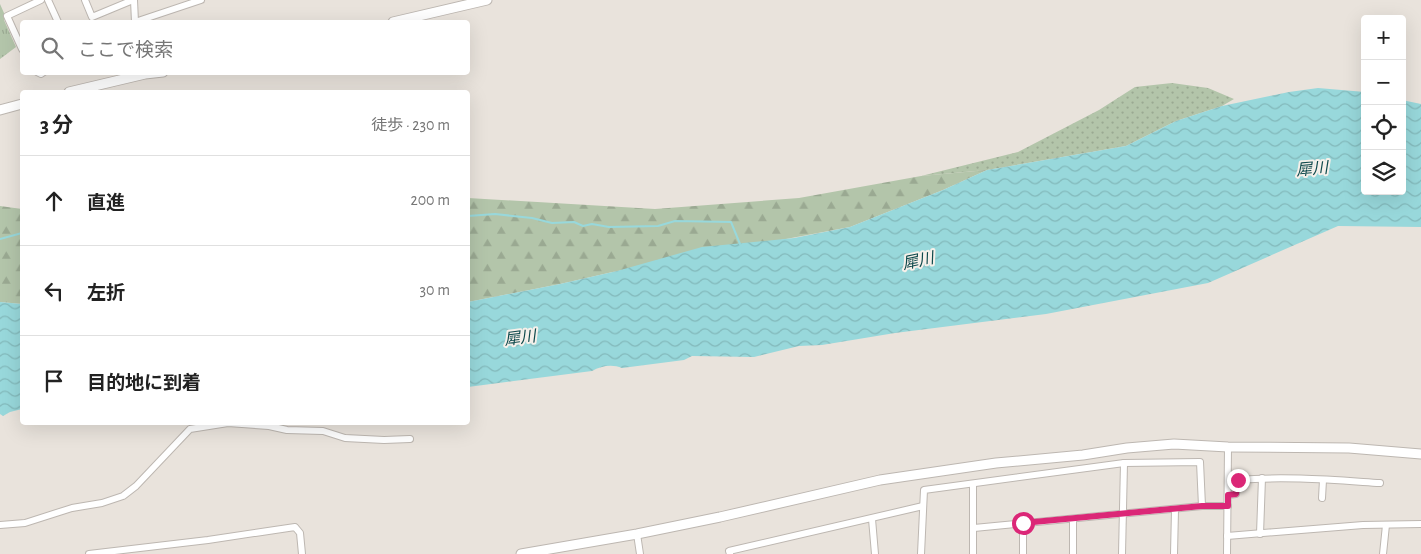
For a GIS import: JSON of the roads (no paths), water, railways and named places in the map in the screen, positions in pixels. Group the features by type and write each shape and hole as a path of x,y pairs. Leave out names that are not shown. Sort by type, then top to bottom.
{"street":[{"path":"20,43 7,16 41,0"},
{"path":"48,0 57,20"},
{"path":"85,0 92,17 134,0 135,20"},
{"path":"141,20 201,0"},
{"path":"402,20 487,0"},
{"path":"77,90 137,75"},
{"path":"0,110 20,105"},
{"path":"0,525 25,523 72,508 102,503 123,496 136,486 190,430 217,425"},
{"path":"255,425 287,430 323,432 345,438 410,439"},
{"path":"521,554 637,534 720,517 834,490 933,472 996,463 1083,455 1127,448 1174,444 1228,447 1349,448 1421,454"},
{"path":"1227,554 1228,447"},
{"path":"921,554 924,490 1124,463 1200,462 1202,506"},
{"path":"1122,554 1124,463"},
{"path":"1228,495 1236,494 1238,480 1262,478 1380,483"},
{"path":"1260,534 1262,478"},
{"path":"1322,498 1323,480"},
{"path":"973,484 973,554"},
{"path":"730,554 729,551 923,506"},
{"path":"974,528 1202,506 1228,506"},
{"path":"1174,554 1175,510"},
{"path":"872,519 875,554"},
{"path":"1073,519 1074,554"},
{"path":"1023,523 1023,554"},
{"path":"1383,554 1386,524"},
{"path":"1228,536 1386,524 1421,524"},
{"path":"89,554 208,540 295,527 300,533 302,554"},
{"path":"637,534 640,554"}],"water":[{"name":"犀川","path":"1318,88 1361,92 1361,195 1406,195 1406,101 1421,104 1421,227 1338,226 1208,283 1046,314 895,333 822,345 799,346 754,357 692,356 684,360 622,368 607,366 592,371 470,387 470,302 617,271 702,247 794,238 850,227 943,190 987,170 1126,146 1176,121 1222,106"},
{"path":"0,302 20,304 20,410 3,416 0,414"}],"waterway":[{"path":"470,216 495,214 532,218 552,223 574,222 583,226 592,224 609,227 658,226 675,221 731,222 740,244"},
{"path":"0,239 20,234"}]}
